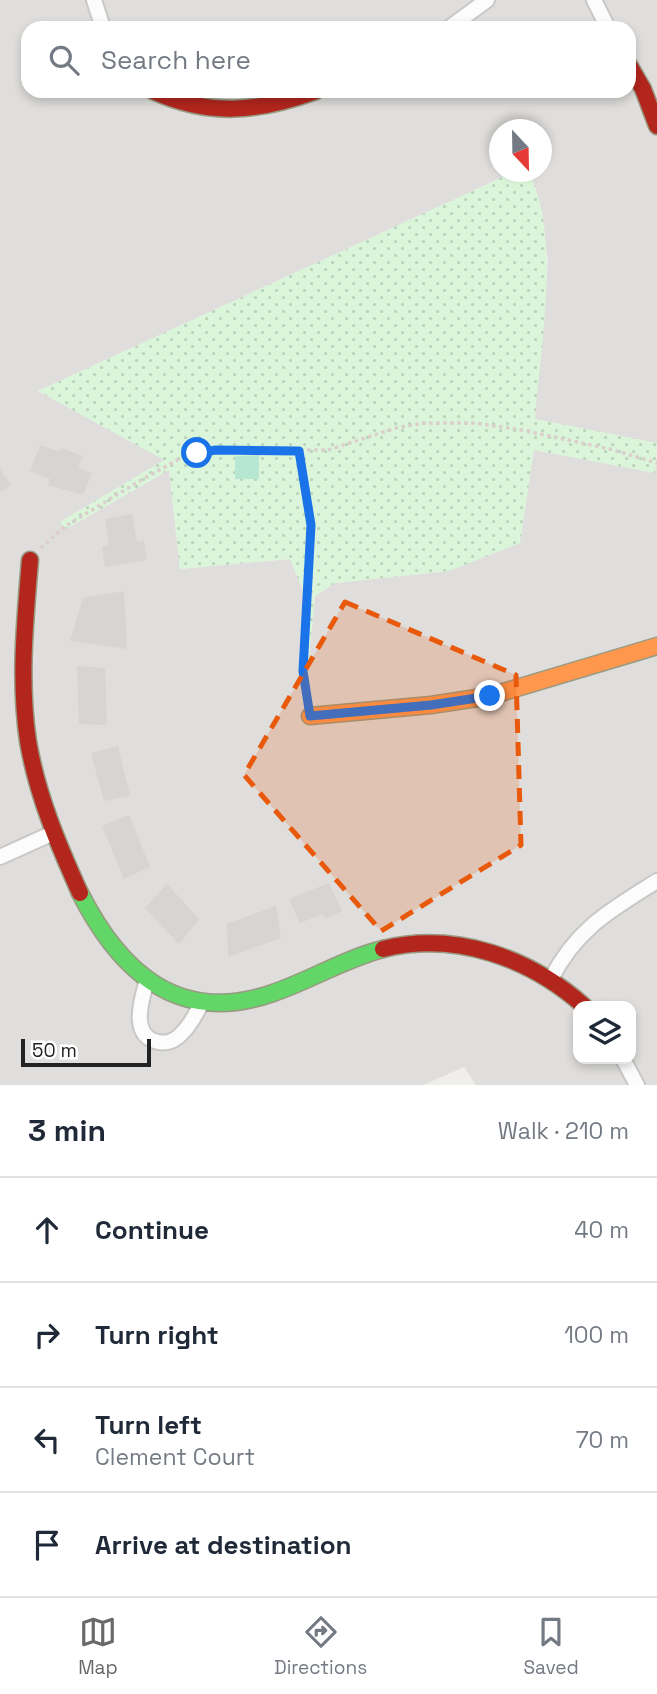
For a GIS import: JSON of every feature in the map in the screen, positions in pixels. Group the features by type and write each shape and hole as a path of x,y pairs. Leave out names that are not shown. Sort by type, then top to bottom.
{"street":[{"path":"94,0 101,21"},
{"path":"458,21 486,0"},
{"path":"594,0 604,21"},
{"path":"636,76 654,105 657,125"},
{"path":"169,98 187,106 223,110 264,107 299,98"},
{"path":"30,560 22,674 26,723 37,782 53,833 83,901 101,934 123,962 169,992 203,1001 239,1001 256,998 363,954 388,947 414,944 452,945 486,951 520,962 551,979 578,1001"},
{"path":"310,716 431,705 490,696 657,646"},
{"path":"0,857 53,833"},
{"path":"551,979 569,949 593,923 657,881"},
{"path":"147,980 139,1022 148,1039 166,1043 180,1036 203,1001"},
{"path":"625,1064 637,1085"}],"path":[{"path":"30,560 64,527 181,458 216,450 328,450 396,428 425,423 475,423 500,425 614,450 657,463"},
{"path":"299,451 311,525 303,671 310,716"}],"highlighted area":[{"path":"345,602 516,675 521,845 381,931 244,775"}],"shaded area":[{"path":"0,0 657,0 657,443 534,419 548,261 541,212 531,182 552,182 552,119 489,119 489,182 492,182 38,391 165,460 60,522 66,529 169,470 180,569 290,559 305,595 300,676 307,675 315,596 335,583 449,571 534,450 655,472 657,458 657,1085 476,1085 464,1067 423,1085 0,1085"}],"green space":[{"path":"492,182 532,182 544,226 546,258 544,327 535,419 657,443 655,473 534,450 520,543 449,571 335,583 315,596 307,676 300,676 305,595 290,559 180,569 169,470 66,529 60,522 164,460 38,391"},
{"path":"259,455 259,479 235,479 235,456"}],"building":[{"path":"40,445 60,452 61,448 83,456 78,468 92,473 83,495 48,485 50,479 30,471"},
{"path":"0,469 11,485 0,492"},
{"path":"132,514 137,542 144,541 147,560 105,567 102,547 109,545 105,519"},
{"path":"124,591 127,649 70,641 83,598"},
{"path":"77,666 105,668 107,725 79,724"},
{"path":"118,746 130,796 104,801 91,753"},
{"path":"129,815 150,867 124,879 102,826"},
{"path":"329,883 342,911 326,919 323,914 300,923 289,899"},
{"path":"167,884 199,919 179,944 145,908"},
{"path":"276,906 281,938 228,957 227,924"}],"traffic: fast":[{"path":"80,893 114,947 134,968 156,985 181,997 209,1002 239,1001 273,993 383,949"}],"traffic: slow":[{"path":"310,716 431,705 490,696 657,646"}],"traffic: jam":[{"path":"636,77 657,126"},
{"path":"171,98 194,105 234,109 274,104 295,98"},
{"path":"30,560 23,673 28,741 43,800 80,893"},
{"path":"383,949 410,944 438,944 464,946 491,953 540,974 578,1001"}],"route":[{"path":"197,453 216,450 299,451 311,525 303,671 310,716 431,705 490,696"}]}
